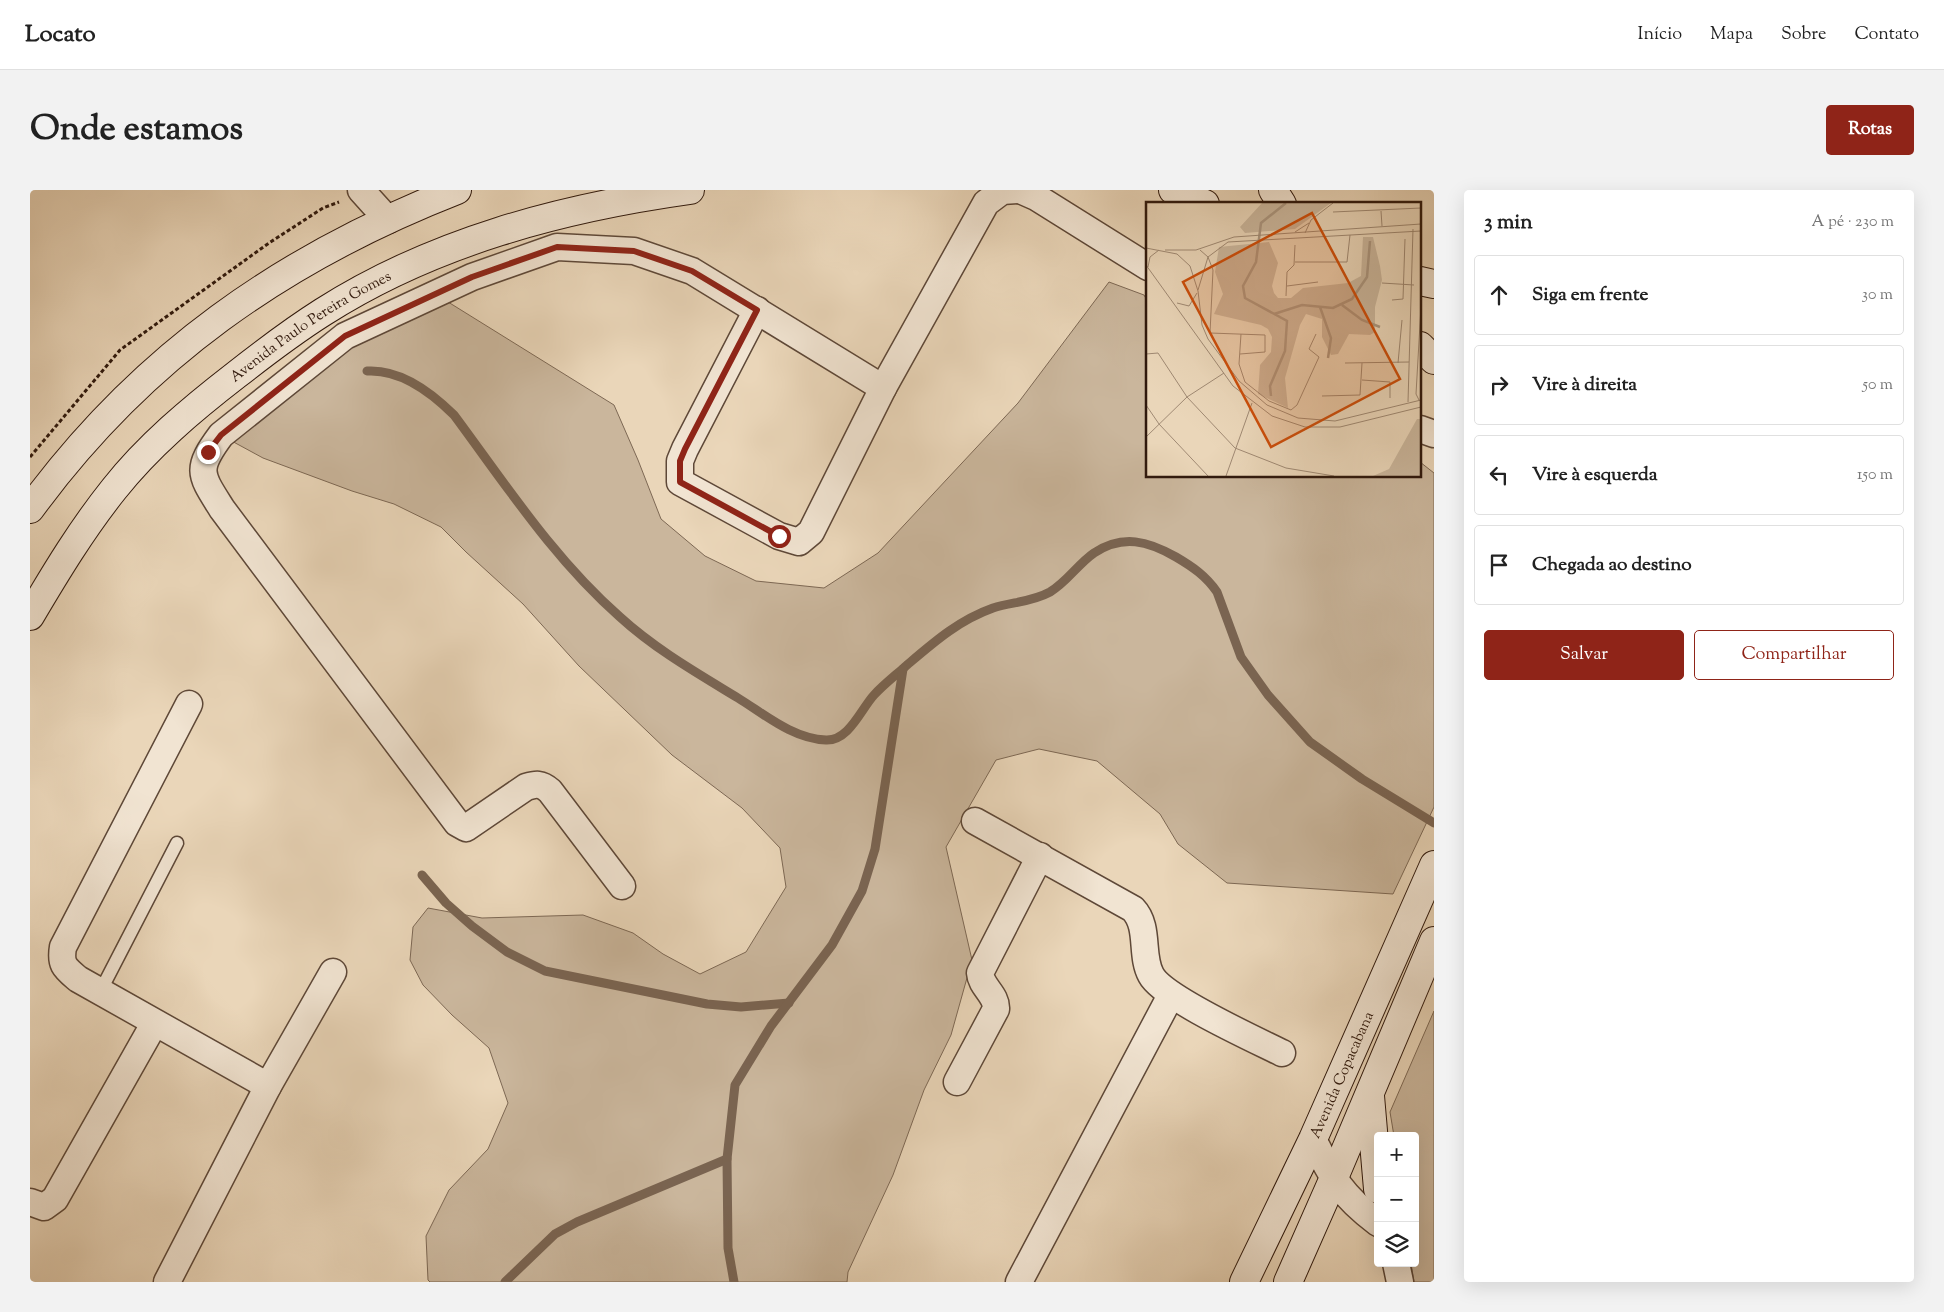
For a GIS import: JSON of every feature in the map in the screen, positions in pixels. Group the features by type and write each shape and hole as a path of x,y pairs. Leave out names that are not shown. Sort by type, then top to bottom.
{"main road":[{"path":"30,509 89,437 142,383 196,336 238,304 288,270 388,220 457,190"},
{"name":"Avenida Paulo Pereira Gomes","path":"30,616 74,543 114,489 148,452 223,385 324,311 387,277 455,246 482,236 580,208 690,190"},
{"path":"1173,190 1200,202"},
{"path":"1273,190 1281,202"},
{"path":"1422,348 1434,360"},
{"name":"Avenida Copacabana","path":"1244,1282 1314,1139 1434,865"},
{"path":"1288,1282 1434,941"},
{"path":"1369,1091 1377,1177"}],"street":[{"path":"360,190 388,220"},
{"path":"757,310 685,449 680,461 680,482 779,536 799,542 811,532 883,388 986,203 1002,191 1018,190 1036,197 1146,266"},
{"path":"622,886 550,790 544,785 536,784 526,787 466,828 457,824 222,509 207,484 202,468 208,452 221,435 345,336 472,277 557,247 634,251 692,271 883,388"},
{"path":"1422,430 1434,434"},
{"path":"189,704 63,947 61,960 64,967 78,979 154,1024 268,1086"},
{"path":"975,821 1133,909 1138,914 1151,975 1171,995 1282,1053"},
{"path":"956,1082 996,1009 995,1000 981,980 980,973 1040,856"},
{"path":"167,1282 268,1086 333,972"},
{"path":"1019,1282 1171,995"},
{"path":"30,1202 44,1207 54,1199 154,1024"},
{"path":"1314,1139 1333,1180 1348,1198 1377,1222"},
{"path":"1397,1267 1400,1282"}],"lane":[{"path":"100,992 177,843"}],"shaded area":[{"path":"1109,282 1144,295 1146,298 1146,478 1422,478 1422,464 1434,473 1434,807 1393,894 1227,883 1178,844 1160,814 1097,761 1039,749 996,760 946,847 972,960 951,1035 924,1090 893,1175 848,1272 847,1282 430,1282 428,1280 426,1236 449,1190 488,1149 508,1103 489,1048 452,1015 423,985 410,960 413,927 428,908 482,918 583,915 633,933 663,954 700,974 746,952 786,887 780,848 742,808 672,755 579,666 523,604 441,527 394,504 352,491 263,458 228,439 282,390 432,292 614,405 661,519 705,556 756,581 824,588 878,553 1018,403"},
{"path":"1434,1011 1434,1282 1414,1282 1412,1267 1419,1267 1419,1132 1393,1132 1390,1112"}],"waterway":[{"path":"367,371 391,374 415,384 454,415 552,546 596,595 633,629 677,660 779,725 802,735 826,740 834,739 841,735 854,723 869,701 882,687 947,632 993,608 1029,600 1050,592 1083,562 1105,547 1115,543 1135,542 1166,551 1194,568 1208,581 1217,592 1241,657 1268,695 1310,742 1362,779 1434,823"},
{"path":"734,1282 728,1248 727,1159 735,1085 771,1026 832,945 862,891 875,849 903,669"},
{"path":"422,875 446,903 472,926 507,952 545,971 707,1004 741,1007 789,1003"},
{"path":"505,1282 555,1234 577,1222 727,1159"}],"route":[{"path":"208,452 221,435 345,336 472,277 557,247 634,251 692,271 757,310 685,449 680,461 680,482 779,536"}]}
